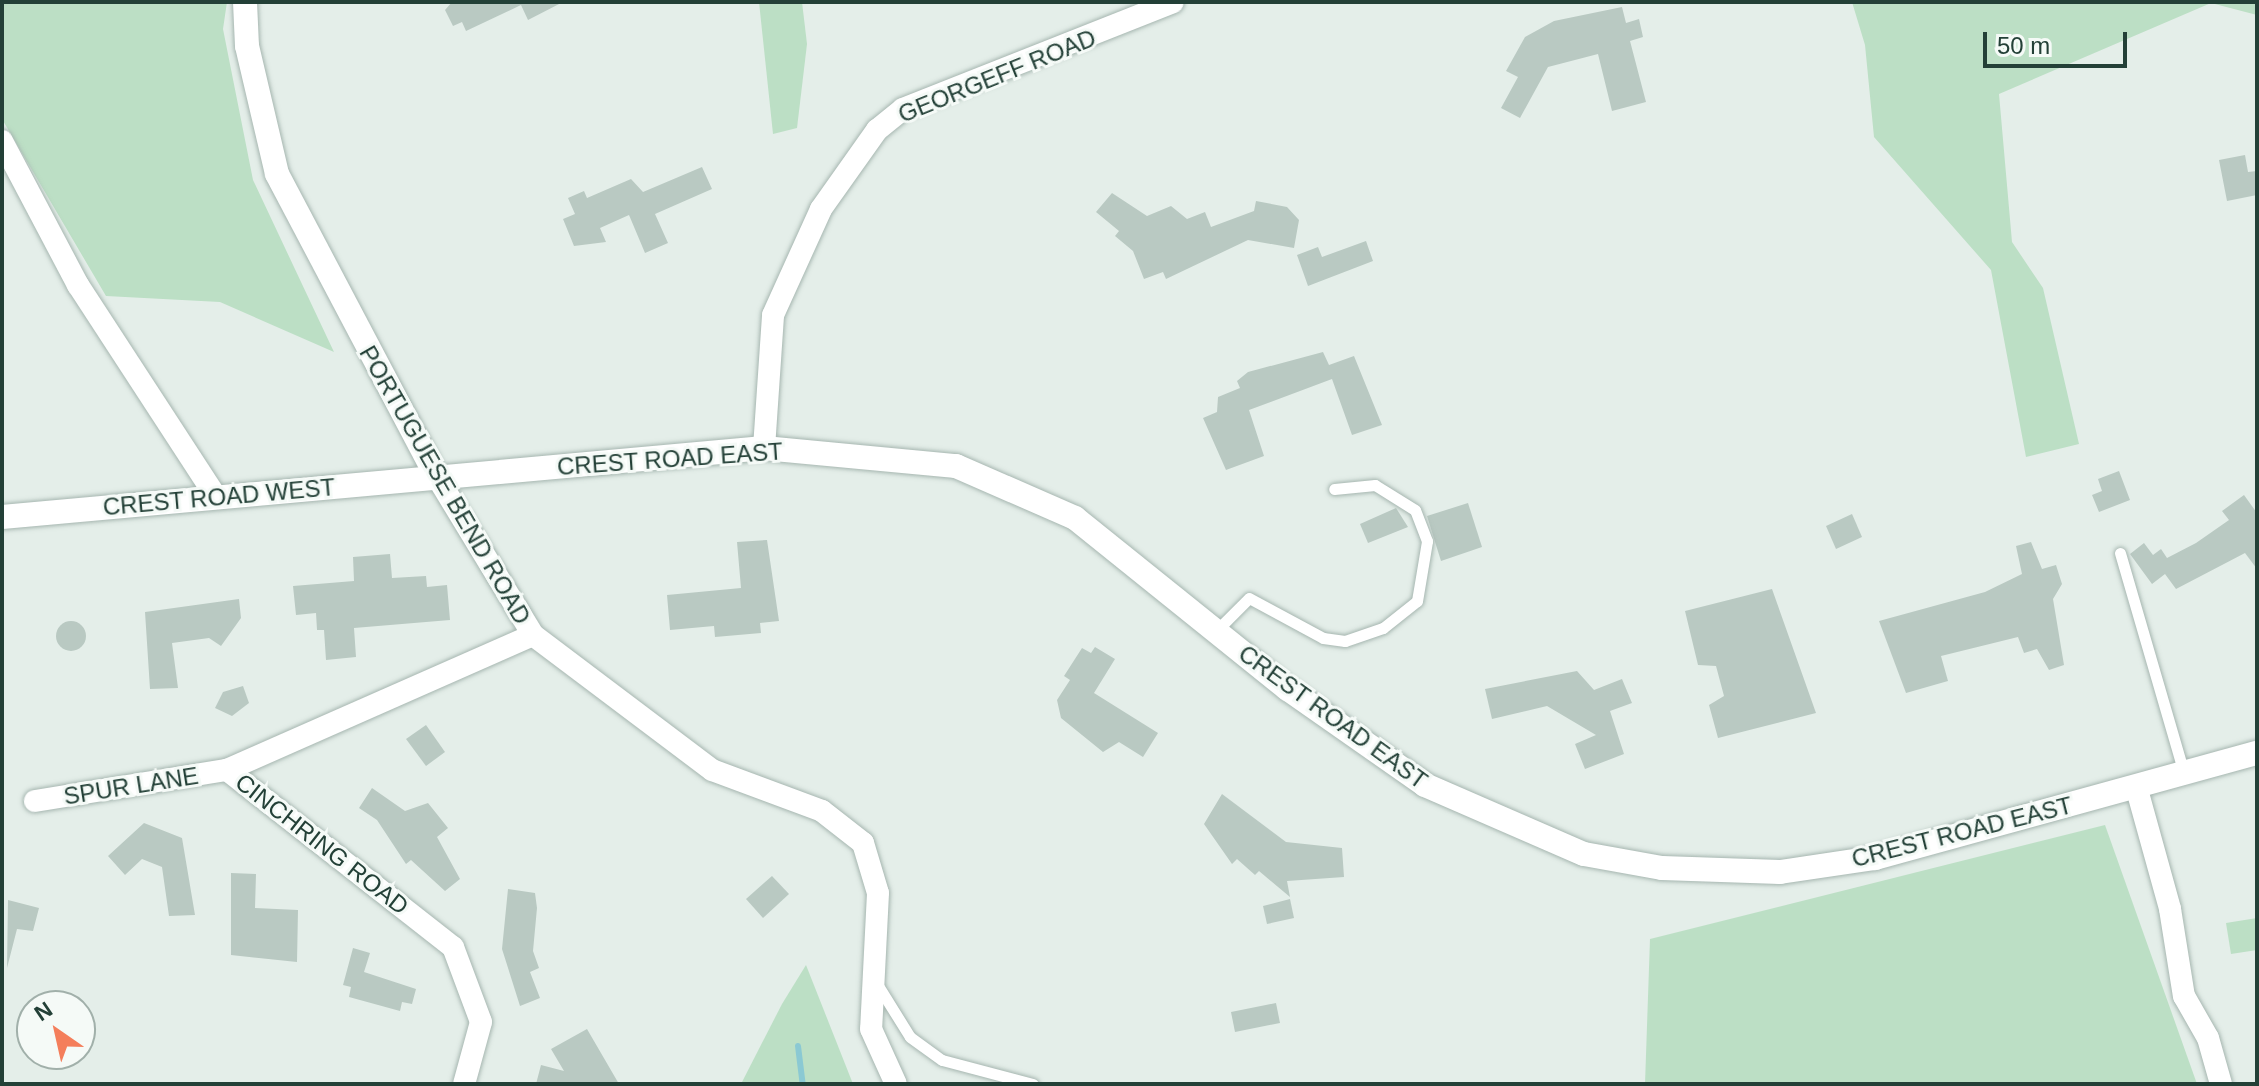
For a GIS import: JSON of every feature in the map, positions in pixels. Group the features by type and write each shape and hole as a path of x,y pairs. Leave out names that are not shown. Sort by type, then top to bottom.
{"street":[{"name":"PORTUGUESE BEND ROAD","path":"245,2 247,46 277,174 437,477 533,635 712,770 822,811 863,843 878,893 869,972 871,1029 896,1084"},
{"name":"GEORGEFF ROAD","path":"764,448 773,315 821,209 877,130 903,109 1173,2"},
{"path":"2,141 78,285 216,497"},
{"name":"CREST ROAD EAST","path":"437,477 764,448 956,466 1036,498 1113,543 1217,630 1425,785 1604,859 1780,872 1875,858 2257,753"},
{"name":"CREST ROAD WEST","path":"2,517 437,477"},
{"name":"CINCHRING ROAD","path":"464,1084 481,1022 453,947 227,770 533,635"},
{"name":"SPUR LANE","path":"35,801 227,770"},
{"path":"2136,786 2170,909 2184,996 2208,1038 2221,1084"}],"lane":[{"path":"1217,630 1249,598 1323,638 1345,641 1383,628 1417,601 1427,541 1415,510 1375,485 1334,489"},
{"path":"2120,553 2184,773"},
{"path":"869,972 927,1050 1033,1084"}],"green space":[{"path":"2,2 227,2 223,29 253,180 334,352 220,302 106,296 2,119"},
{"path":"759,2 802,2 807,44 797,128 773,134"},
{"path":"1852,2 2257,2 2257,15 2211,3 1999,94 2012,242 2043,288 2079,444 2026,457 1991,270 1874,137 1865,45"},
{"path":"2105,825 2197,1084 1645,1084 1650,939"},
{"path":"2257,918 2257,950 2231,954 2226,923"},
{"path":"806,965 853,1084 741,1084 782,1004"}],"building":[{"path":"452,2 563,2 528,20 521,5 466,31 462,22 453,26 445,10"},
{"path":"1622,7 1626,23 1639,19 1643,37 1630,41 1646,102 1612,111 1598,54 1548,67 1520,118 1501,108 1518,77 1506,71 1525,37 1554,21"},
{"path":"2245,155 2248,172 2257,171 2257,195 2227,201 2219,160"},
{"path":"702,167 712,189 655,214 668,243 645,253 629,215 600,228 606,242 574,246 563,219 575,214 568,198 584,191 587,198 631,179 643,192"},
{"path":"1112,193 1147,216 1171,206 1187,219 1205,212 1211,227 1254,211 1256,201 1287,207 1299,220 1294,248 1248,240 1166,279 1163,272 1144,279 1133,251 1115,236 1119,231 1096,212"},
{"path":"1366,241 1373,261 1308,286 1297,255 1318,247 1322,257"},
{"path":"1323,352 1329,365 1354,356 1382,425 1352,435 1332,379 1249,410 1264,456 1226,470 1203,418 1217,412 1218,397 1240,388 1237,381 1248,372"},
{"path":"2119,471 2130,500 2099,512 2092,495 2102,491 2098,479"},
{"path":"2244,495 2257,513 2257,569 2245,553 2176,589 2165,574 2152,584 2130,554 2144,543 2153,555 2161,549 2167,558 2196,543 2229,520 2222,511"},
{"path":"1468,503 1482,547 1441,561 1427,516"},
{"path":"1396,508 1408,527 1368,543 1360,524"},
{"path":"1852,514 1862,537 1836,549 1826,526"},
{"path":"767,540 779,621 760,623 761,633 715,637 714,626 670,630 667,595 741,588 737,542"},
{"path":"2031,542 2042,569 2056,565 2062,584 2053,599 2064,665 2049,670 2037,649 2024,653 2018,637 1941,656 1948,681 1906,693 1879,621 1985,592 2022,574 2016,546"},
{"path":"390,554 392,578 426,576 427,587 447,585 450,620 354,628 356,657 326,660 324,630 317,630 316,613 296,615 293,586 354,581 353,557"},
{"path":"1772,589 1816,713 1718,738 1709,705 1724,696 1716,666 1698,665 1685,611"},
{"path":"239,599 241,618 221,646 209,638 172,643 178,688 150,689 145,612"},
{"path":"71,621 77,622 85,630 85,642 77,650 71,651 65,650 57,642 56,636 57,630 65,622"},
{"path":"1095,647 1115,659 1094,693 1158,733 1143,757 1119,742 1103,752 1061,718 1057,700 1070,680 1064,676 1082,648 1091,653"},
{"path":"1577,671 1594,690 1622,679 1632,703 1610,711 1624,754 1585,769 1575,744 1596,735 1547,706 1492,719 1485,689"},
{"path":"243,686 249,703 232,716 215,708 223,692"},
{"path":"426,725 445,752 426,766 406,739"},
{"path":"372,788 405,811 428,803 448,828 437,837 460,879 445,891 411,860 406,864 377,820 359,808"},
{"path":"1222,794 1286,842 1342,848 1344,877 1287,881 1290,897 1259,871 1255,875 1237,859 1232,864 1204,824"},
{"path":"144,823 182,838 195,915 169,916 162,867 142,859 125,875 108,856"},
{"path":"231,873 256,874 255,908 298,910 297,962 231,955"},
{"path":"772,876 789,894 763,918 746,899"},
{"path":"508,889 535,893 537,908 533,951 539,968 530,972 540,998 520,1006 502,949"},
{"path":"1290,899 1294,918 1267,924 1263,906"},
{"path":"8,900 39,908 33,931 17,929 7,968"},
{"path":"353,948 370,953 364,972 416,989 412,1004 402,1002 400,1011 349,997 351,987 343,985"},
{"path":"1276,1003 1280,1023 1235,1032 1231,1012"},
{"path":"587,1029 619,1084 536,1084 541,1065 564,1071 551,1049"}],"waterway":[{"path":"798,1046 803,1084"}]}
